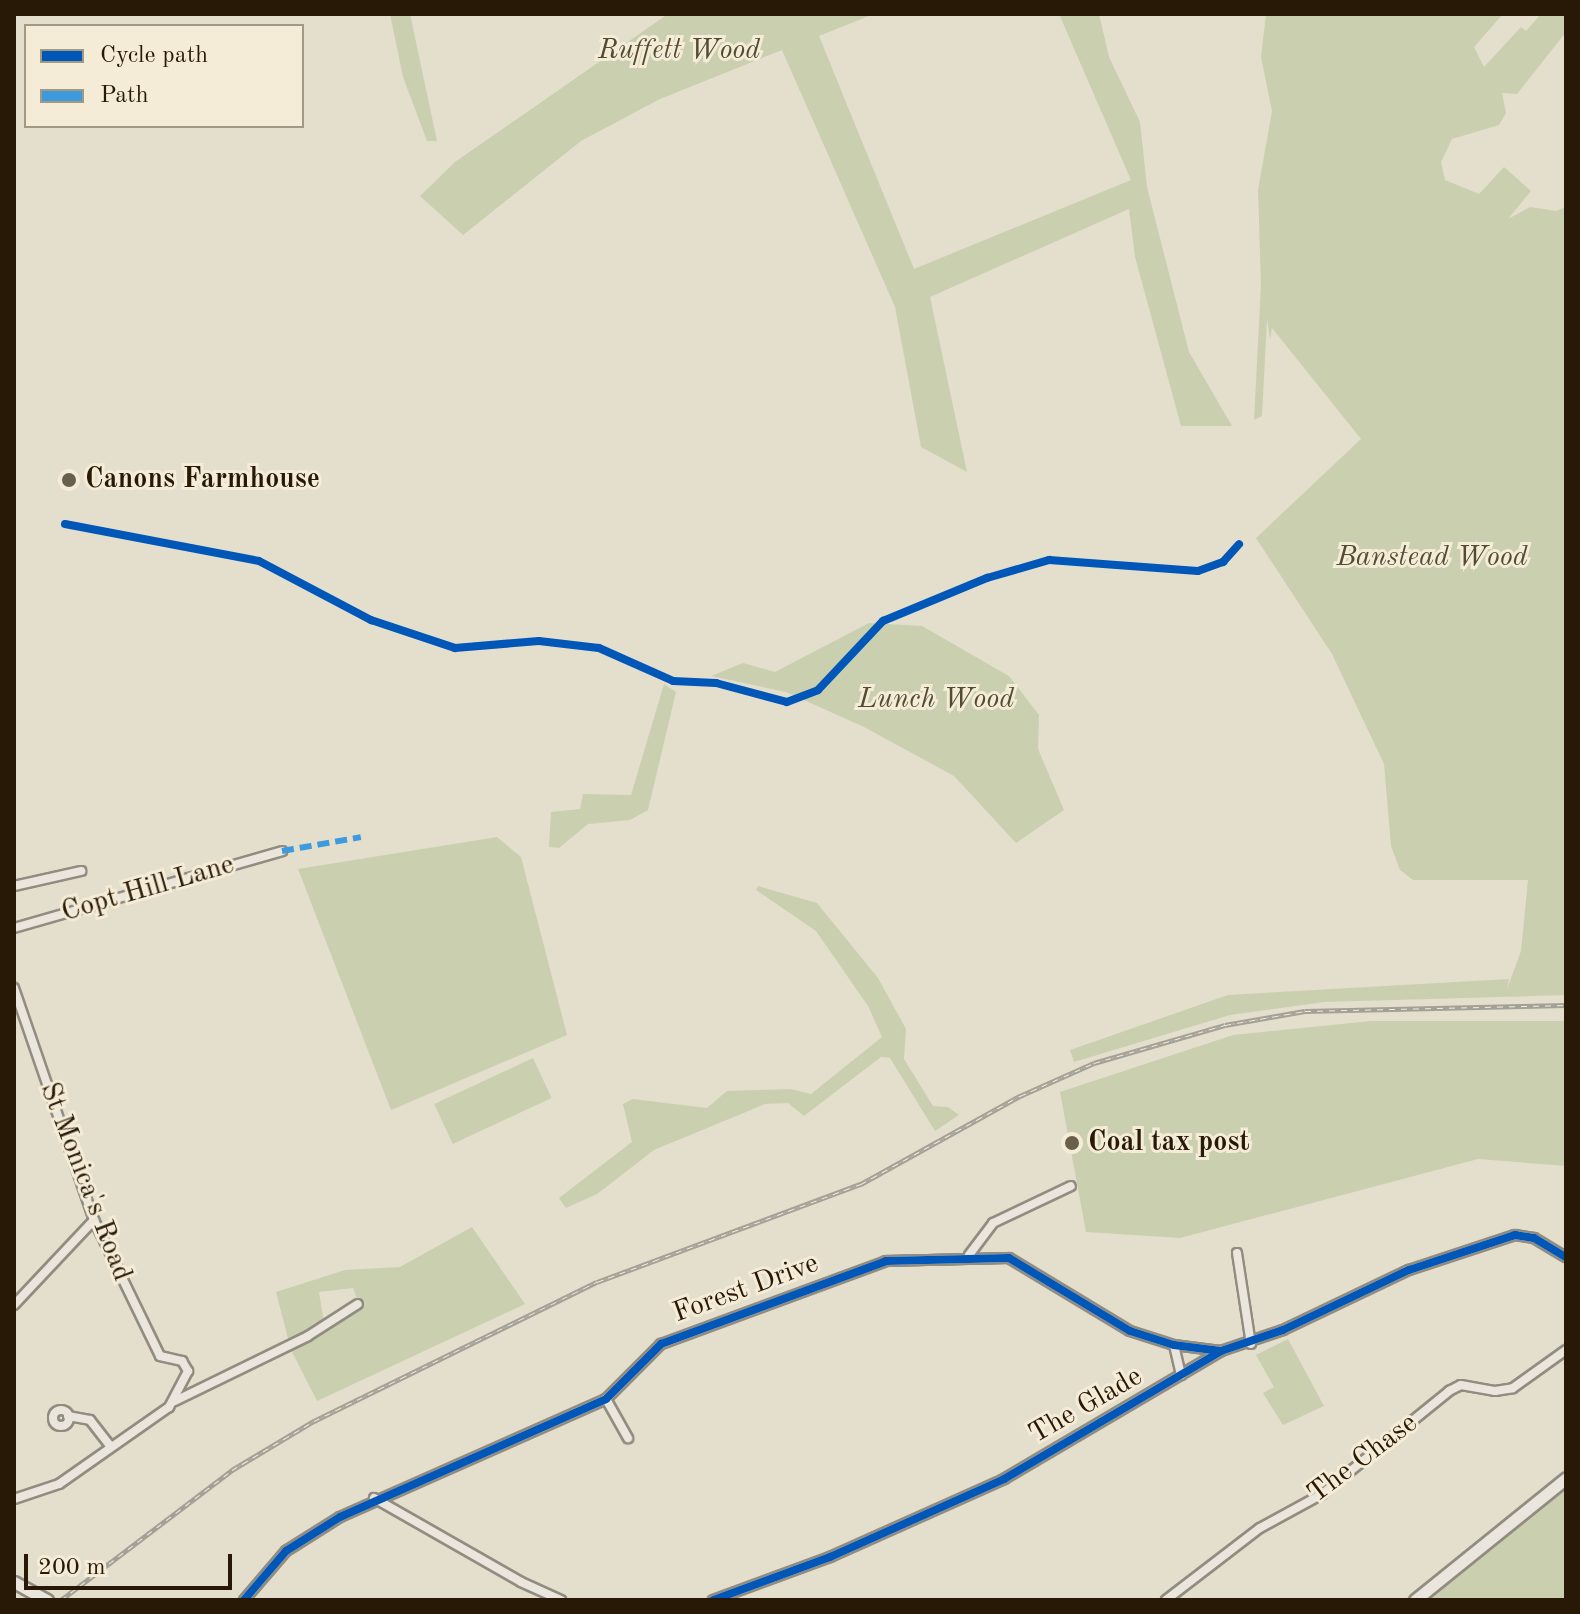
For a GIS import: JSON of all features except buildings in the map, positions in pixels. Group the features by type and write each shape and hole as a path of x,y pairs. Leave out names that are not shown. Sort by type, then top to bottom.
{"main road":[{"path":"1415,1600 1566,1478"},
{"path":"14,1582 45,1598"}],"street":[{"name":"Copt Hill Lane","path":"14,928 282,851"},
{"path":"14,886 81,871"},
{"name":"St Monica's Road","path":"14,988 94,1220 160,1356 186,1366 175,1401"},
{"path":"969,1255 993,1223 1071,1186"},
{"path":"14,1305 94,1220"},
{"name":"The Glade","path":"713,1600 830,1557 1004,1479 1221,1351 1251,1344 1409,1270 1505,1237 1534,1238 1566,1257"},
{"path":"1237,1253 1251,1344"},
{"name":"Forest Drive","path":"244,1600 286,1551 374,1498 606,1399 661,1344 886,1261 969,1255 1009,1258 1130,1331 1174,1345 1221,1351"},
{"path":"14,1499 59,1484 109,1444 175,1401 308,1336 358,1304"},
{"path":"1174,1345 1181,1375"},
{"name":"The Chase","path":"1166,1600 1260,1528 1322,1494 1412,1426 1449,1391 1461,1385 1495,1391 1513,1388 1566,1350"},
{"path":"606,1399 628,1438"},
{"path":"68,1416 90,1420 109,1444"},
{"path":"374,1498 521,1582 561,1600"}],"green space":[{"path":"390,14 410,14 437,141 427,141 403,77"},
{"name":"Ruffett Wood","path":"668,14 874,14 819,36 914,269 1131,180 1059,14 1099,14 1109,57 1140,122 1147,187 1189,352 1232,426 1181,426 1135,257 1129,209 930,297 967,472 921,447 895,307 782,50 660,99 581,141 463,235 420,196 455,162"},
{"name":"Banstead Wood","path":"1266,14 1503,14 1474,47 1484,67 1521,27 1526,31 1541,14 1566,14 1566,32 1517,94 1502,93 1506,113 1499,125 1452,139 1441,162 1445,180 1479,194 1504,167 1531,191 1508,219 1530,207 1556,211 1566,207 1566,995 1324,1002 1230,1015 1074,1062 1070,1050 1228,995 1509,979 1507,989 1521,951 1528,880 1413,880 1400,870 1391,846 1384,764 1332,654 1256,538 1361,439 1272,328 1270,339 1267,318 1262,416 1254,420 1261,285 1258,190 1272,111 1261,57"},
{"name":"Lunch Wood","path":"869,623 922,626 1009,676 1039,715 1038,749 1064,810 1016,843 954,776 864,727 786,692 711,676 743,663 775,672"},
{"path":"664,684 676,692 648,810 630,820 588,824 559,848 549,847 551,812 580,809 583,794 631,795"},
{"path":"497,837 521,857 567,1035 391,1110 298,869"},
{"path":"758,886 817,903 878,978 906,1029 904,1059 933,1106 948,1107 959,1115 935,1131 890,1058 881,1057 804,1116 788,1103 765,1104 654,1150 597,1194 566,1208 559,1198 632,1142 623,1104 633,1099 707,1108 727,1091 791,1089 811,1094 882,1037 868,1006 816,931 756,890"},
{"path":"1371,1021 1566,1021 1566,1166 1478,1159 1180,1238 1086,1232 1060,1092 1233,1035"},
{"path":"533,1058 552,1098 453,1144 434,1104"},
{"path":"472,1227 525,1304 317,1401 291,1350 276,1292 345,1270 400,1267","holes":["353,1288 360,1307 325,1329 319,1292"]},
{"path":"1288,1339 1324,1406 1283,1425 1263,1393 1274,1387 1256,1355"},
{"path":"1566,1484 1566,1600 1416,1600 1494,1544"}],"railway":[{"path":"61,1600 232,1470 314,1421 597,1282 861,1184 1020,1096 1094,1063 1225,1025 1305,1011 1566,1005"}],"marked path":[{"path":"282,851 361,837"}],"cycle path":[{"path":"65,524 259,561 371,620 455,648 539,641 599,648 673,681 716,683 787,702 818,690 883,621 987,578 1049,560 1198,571 1223,562 1239,544"},
{"path":"713,1600 830,1557 1004,1479 1221,1351 1283,1330 1409,1270 1515,1235 1534,1238 1566,1257"},
{"path":"244,1600 286,1551 340,1517 606,1399 661,1344 886,1261 1009,1258 1130,1331 1174,1345 1221,1351"}],"place":[{"name":"Canons Farmhouse","path":"69,480"},
{"name":"Coal tax post","path":"1072,1143"}]}
